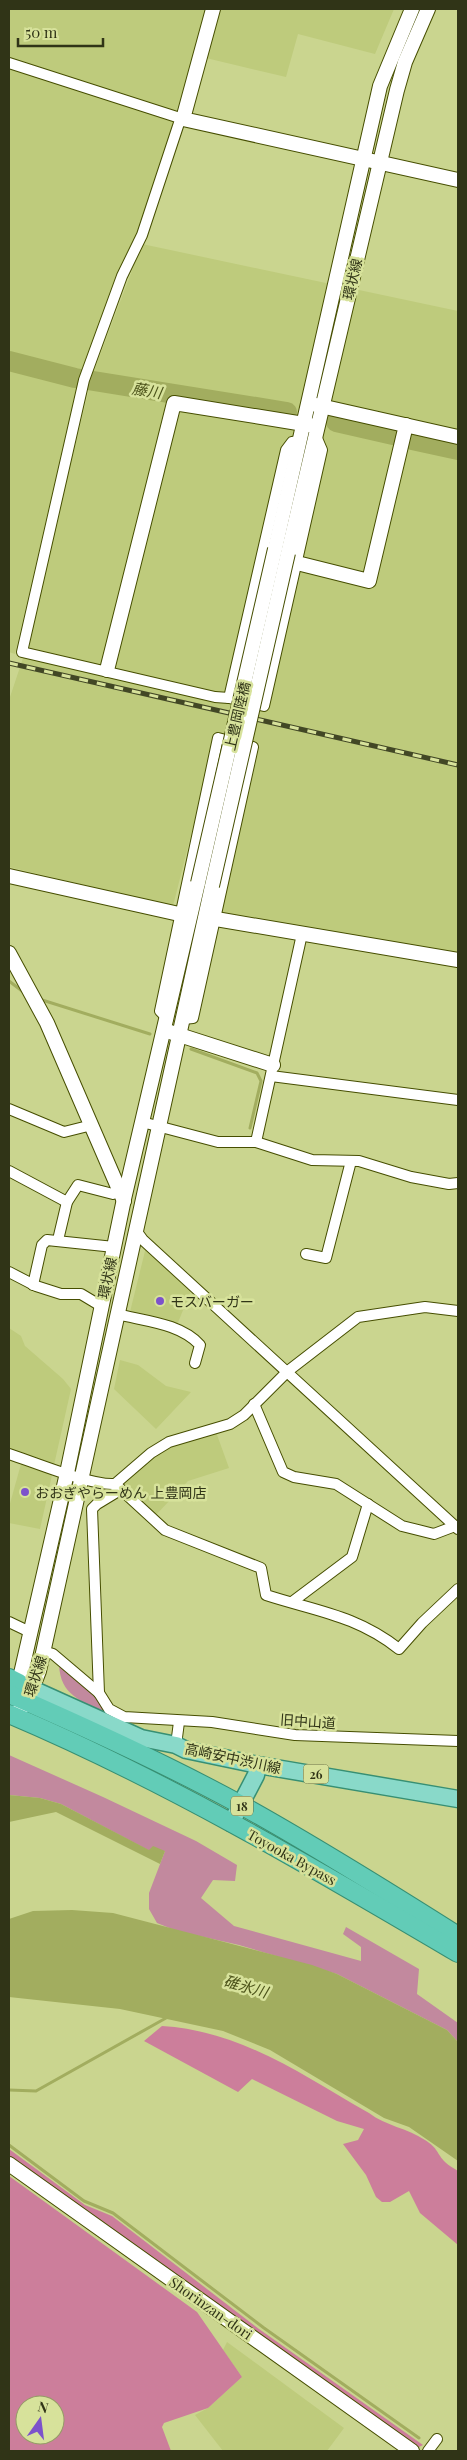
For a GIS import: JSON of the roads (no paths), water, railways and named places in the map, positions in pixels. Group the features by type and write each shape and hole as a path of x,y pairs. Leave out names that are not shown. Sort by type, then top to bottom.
{"highway":[{"name":"Toyooka Bypass","path":"19,1690 240,1805 356,1872 458,1936"},
{"name":"Toyooka Bypass","path":"11,1716 154,1782 330,1878 458,1953"}],"main road":[{"name":"高崎安中渋川線","path":"19,1690 141,1738 176,1745 186,1750 258,1765 458,1798"},
{"path":"231,1823 256,1775 258,1765"}],"street":[{"path":"213,9 183,119 179,123 142,234 122,276 84,380 22,652 107,670 215,697 229,698 264,706 281,553"},
{"name":"環状線","path":"281,553 303,423 380,86 412,9"},
{"name":"環状線","path":"281,553 317,431 379,163 405,62 428,9"},
{"path":"9,63 183,119 458,180"},
{"path":"107,670 174,403 303,423 317,431"},
{"path":"308,403 458,437"},
{"path":"281,553 369,581 406,425"},
{"path":"229,698 281,553"},
{"name":"上豊岡陸橋","path":"205,884 281,553"},
{"path":"183,1018 193,1018 253,747 218,738 160,1010 166,1025 180,1035 272,1071 458,1100"},
{"path":"9,876 179,914"},
{"name":"環状線","path":"19,1690 43,1651 135,1229 180,1035 205,884"},
{"name":"環状線","path":"11,1716 19,1690 67,1473 114,1247 121,1193 142,1122 166,1025 205,884"},
{"path":"216,919 458,960"},
{"path":"256,1142 302,934"},
{"path":"9,954 47,1023 92,1124 135,1229 143,1240 457,1528"},
{"path":"9,1109 64,1132 92,1124"},
{"path":"142,1122 218,1142 256,1142 312,1160 358,1161 411,1177 449,1184 458,1183"},
{"path":"306,1254 326,1258 350,1161"},
{"path":"9,1171 66,1202"},
{"path":"58,1240 66,1202 78,1184 113,1194 121,1193"},
{"path":"33,1285 42,1245 47,1240 114,1247"},
{"path":"9,1272 33,1285 61,1294 81,1294 101,1306"},
{"path":"98,1693 92,1509 151,1453 169,1442 230,1424 288,1371 358,1317 425,1307 458,1311"},
{"path":"117,1314 174,1328 185,1333 200,1345 195,1363"},
{"path":"254,1404 283,1472 294,1477 336,1484 402,1526 434,1534 457,1528"},
{"path":"9,1454 82,1478 117,1487 165,1530 261,1568 266,1595 337,1614 388,1640 399,1650 422,1623 458,1589"},
{"path":"292,1602 352,1557 368,1504"},
{"path":"9,1622 32,1633"},
{"name":"旧中山道","path":"43,1651 53,1654 98,1693 109,1709 124,1717 179,1722 212,1722 295,1735 458,1741"},
{"path":"176,1745 179,1722"},
{"name":"Shorinzan-dori","path":"9,2164 412,2451"},
{"path":"428,2451 437,2439"}],"water":[{"path":"9,1795 40,1798 61,1804 149,1850 153,1846 165,1851 160,1864 56,1812 9,1822"},
{"name":"碓氷川","path":"72,1910 113,1913 312,1965 337,1974 447,2030 458,2042 458,2161 409,2127 384,2118 270,2050 223,2031 120,2009 9,1997 9,1919 33,1911"}],"waterway":[{"name":"藤川","path":"9,361 75,378 287,412"},
{"name":"藤川","path":"336,422 393,435"},
{"name":"藤川","path":"412,440 458,450"},
{"path":"9,981 26,994"},
{"path":"39,999 150,1034"},
{"path":"191,1049 257,1073 261,1081 250,1128"},
{"path":"9,2090 36,2091 166,2018"},
{"path":"9,2145 84,2201 113,2213 264,2328 419,2438"}],"railway":[{"path":"9,663 458,765"}],"place":[{"name":"モスバーガー","path":"160,1301"},
{"name":"おおぎやらーめん 上豊岡店","path":"25,1492"}]}
